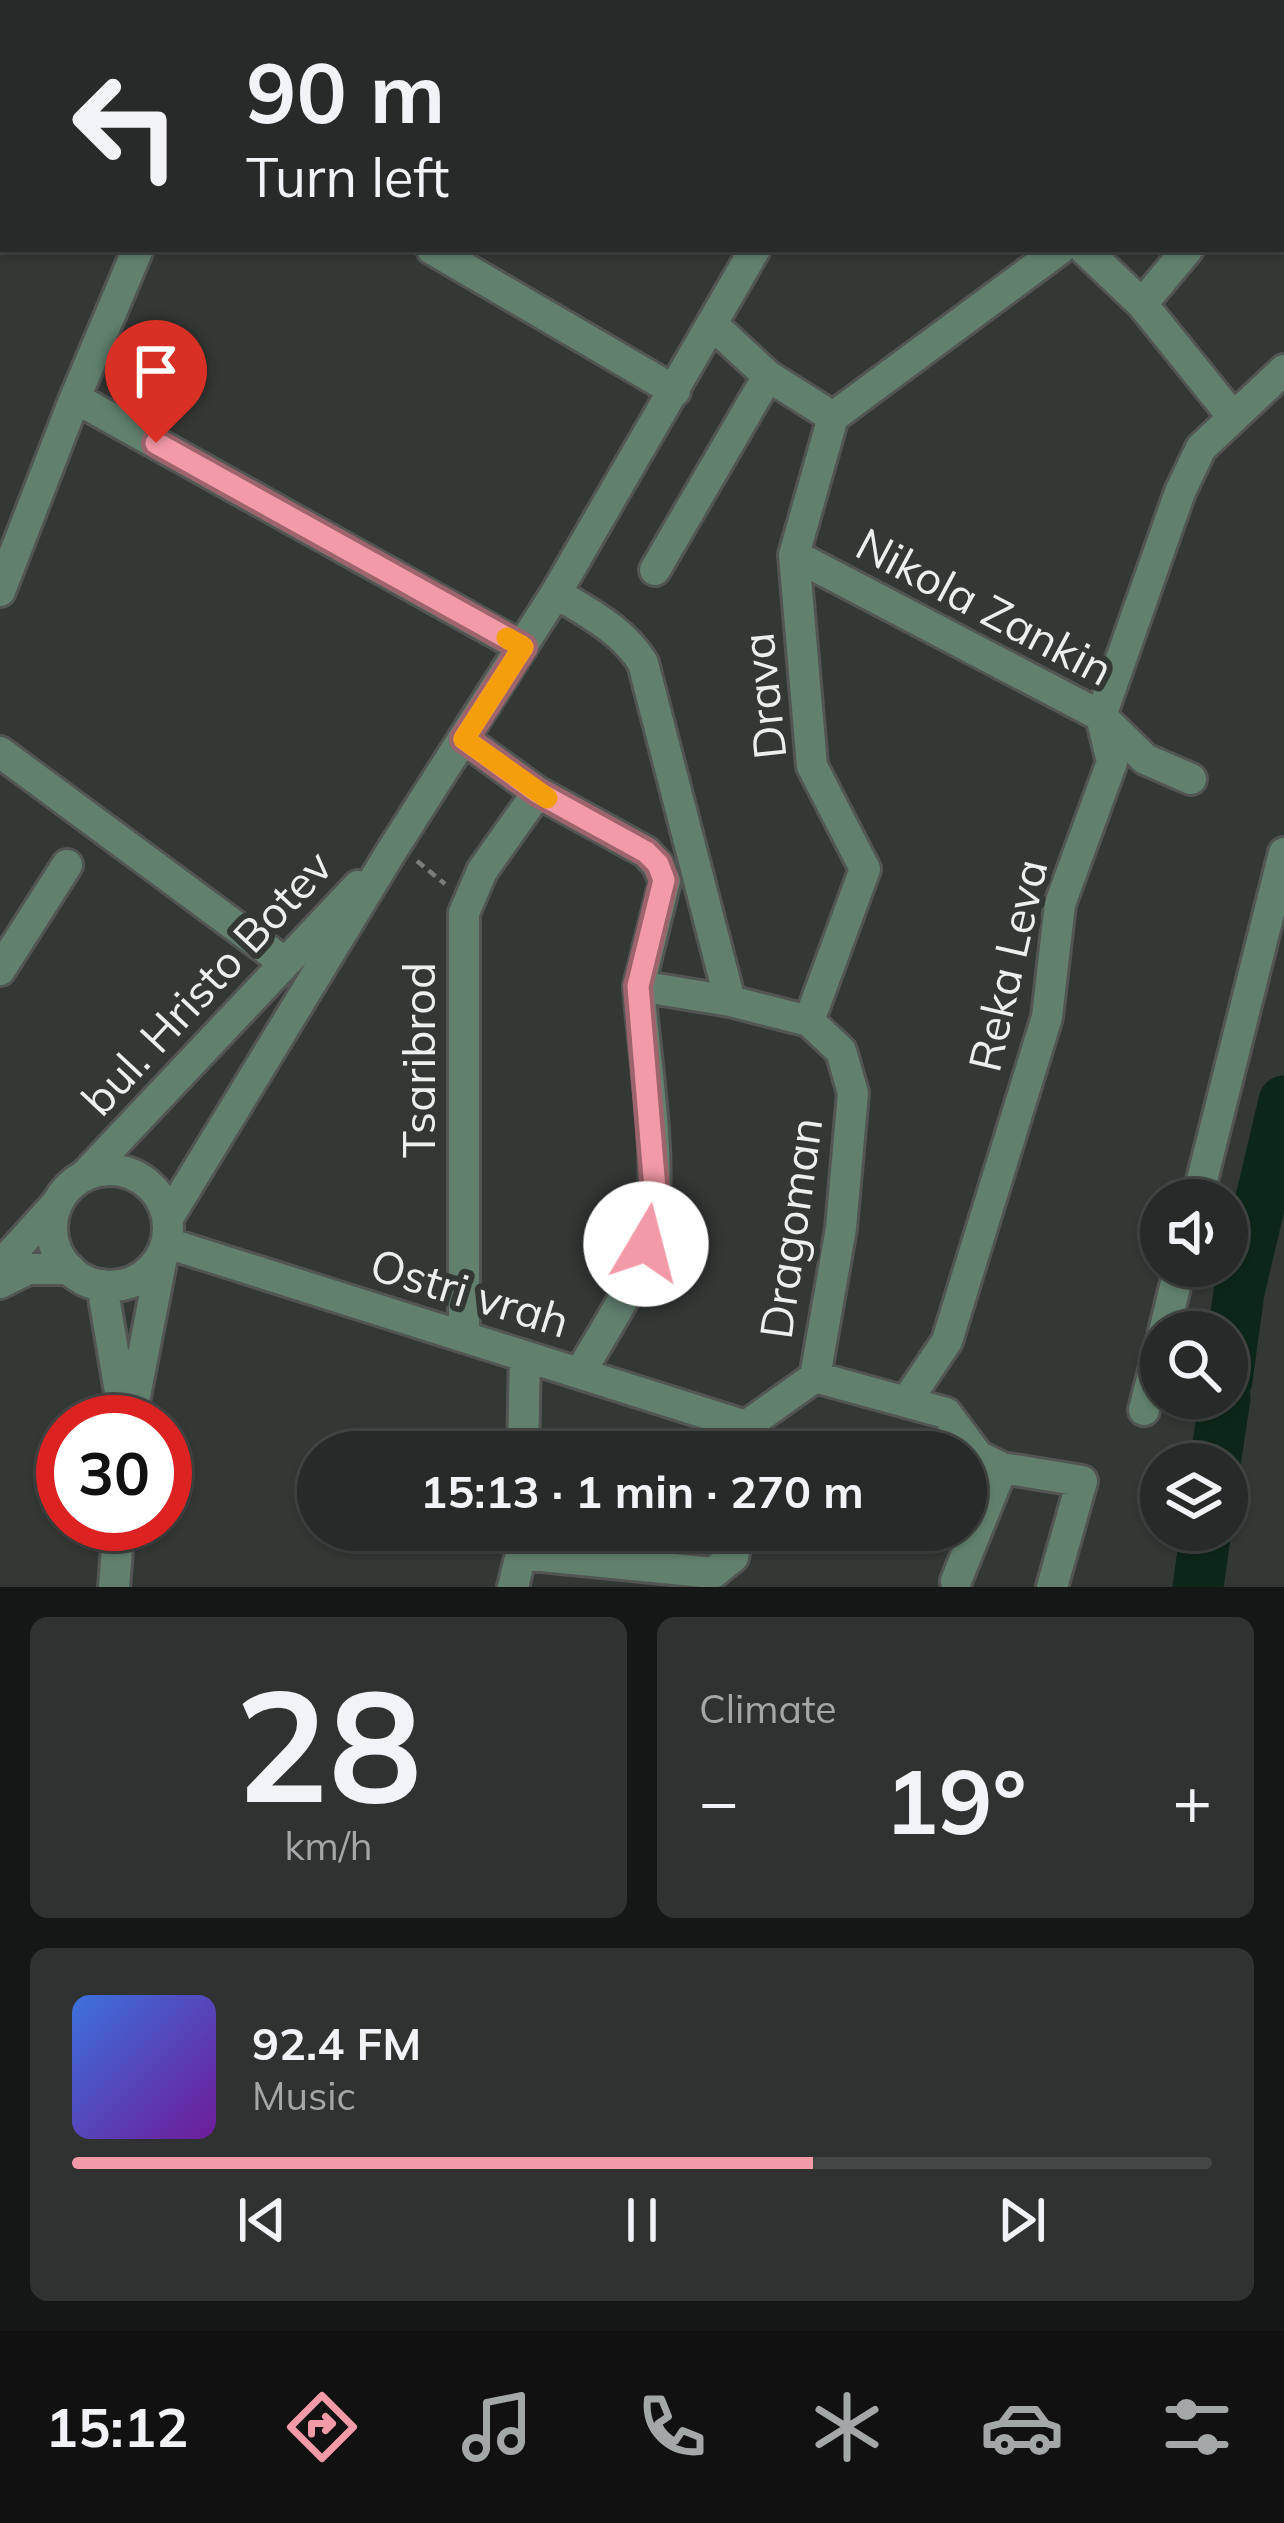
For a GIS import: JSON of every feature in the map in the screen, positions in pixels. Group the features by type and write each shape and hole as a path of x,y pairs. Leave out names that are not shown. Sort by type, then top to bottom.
{"street":[{"path":"0,591 137,252"},
{"path":"437,252 676,391"},
{"name":"bul. Hristo Botev","path":"166,1238 394,848 556,593 753,252"},
{"path":"712,326 768,376 833,417 1056,252"},
{"path":"1087,252 1142,304 1233,417"},
{"path":"1142,304 1185,252"},
{"name":"Reka Leva","path":"906,1402 947,1341 1047,1017 1060,904 1112,762 1101,716 1180,492 1201,448 1284,370"},
{"path":"655,570 768,376"},
{"path":"74,398 523,647"},
{"name":"Drava","path":"809,1021 865,869 812,766 794,554 833,417"},
{"name":"Nikola Zankin","path":"794,554 1101,716 1144,759 1191,778"},
{"path":"556,593 632,644 643,663 730,1000"},
{"path":"464,739 537,792 646,852 658,864 664,880 638,986 656,1201 634,1278 580,1373"},
{"path":"0,752 284,962"},
{"name":"Tsaribrod","path":"464,1337 464,913 482,871 530,802"},
{"name":"bul. Hristo Botev","path":"86,1174 394,848"},
{"path":"1202,1179 1284,853"},
{"path":"0,970 67,865"},
{"path":"638,986 730,1000 809,1021"},
{"name":"Dragoman","path":"758,1431 815,1377 841,1228 853,1093 841,1051 809,1021"},
{"path":"0,1266 69,1186 86,1174 112,1169 137,1176 158,1193 166,1238 133,1395"},
{"path":"57,1203 52,1220 59,1255 70,1269 102,1286 138,1279 166,1238"},
{"name":"Ostri vrah","path":"166,1238 580,1373 729,1431"},
{"path":"0,1283 28,1269 70,1269"},
{"path":"102,1286 123,1395"},
{"path":"523,1431 525,1356"},
{"path":"815,1377 946,1413 978,1456 1002,1468 1082,1481 1052,1587"},
{"path":"956,1581 1002,1468"},
{"path":"114,1587 117,1551"},
{"path":"513,1587 520,1551"},
{"path":"577,1551 712,1573 734,1551"}],"path":[{"path":"394,848 468,903"}],"waterway":[{"path":"1236,1311 1284,1101"},
{"path":"1218,1443 1222,1419"},
{"path":"1198,1587 1203,1551"}],"slow traffic":[{"path":"507,638 523,647 464,739 547,798"}],"route":[{"path":"156,443 523,647 464,739 537,792 646,852 658,864 664,880 638,986 656,1201 646,1244"}]}
